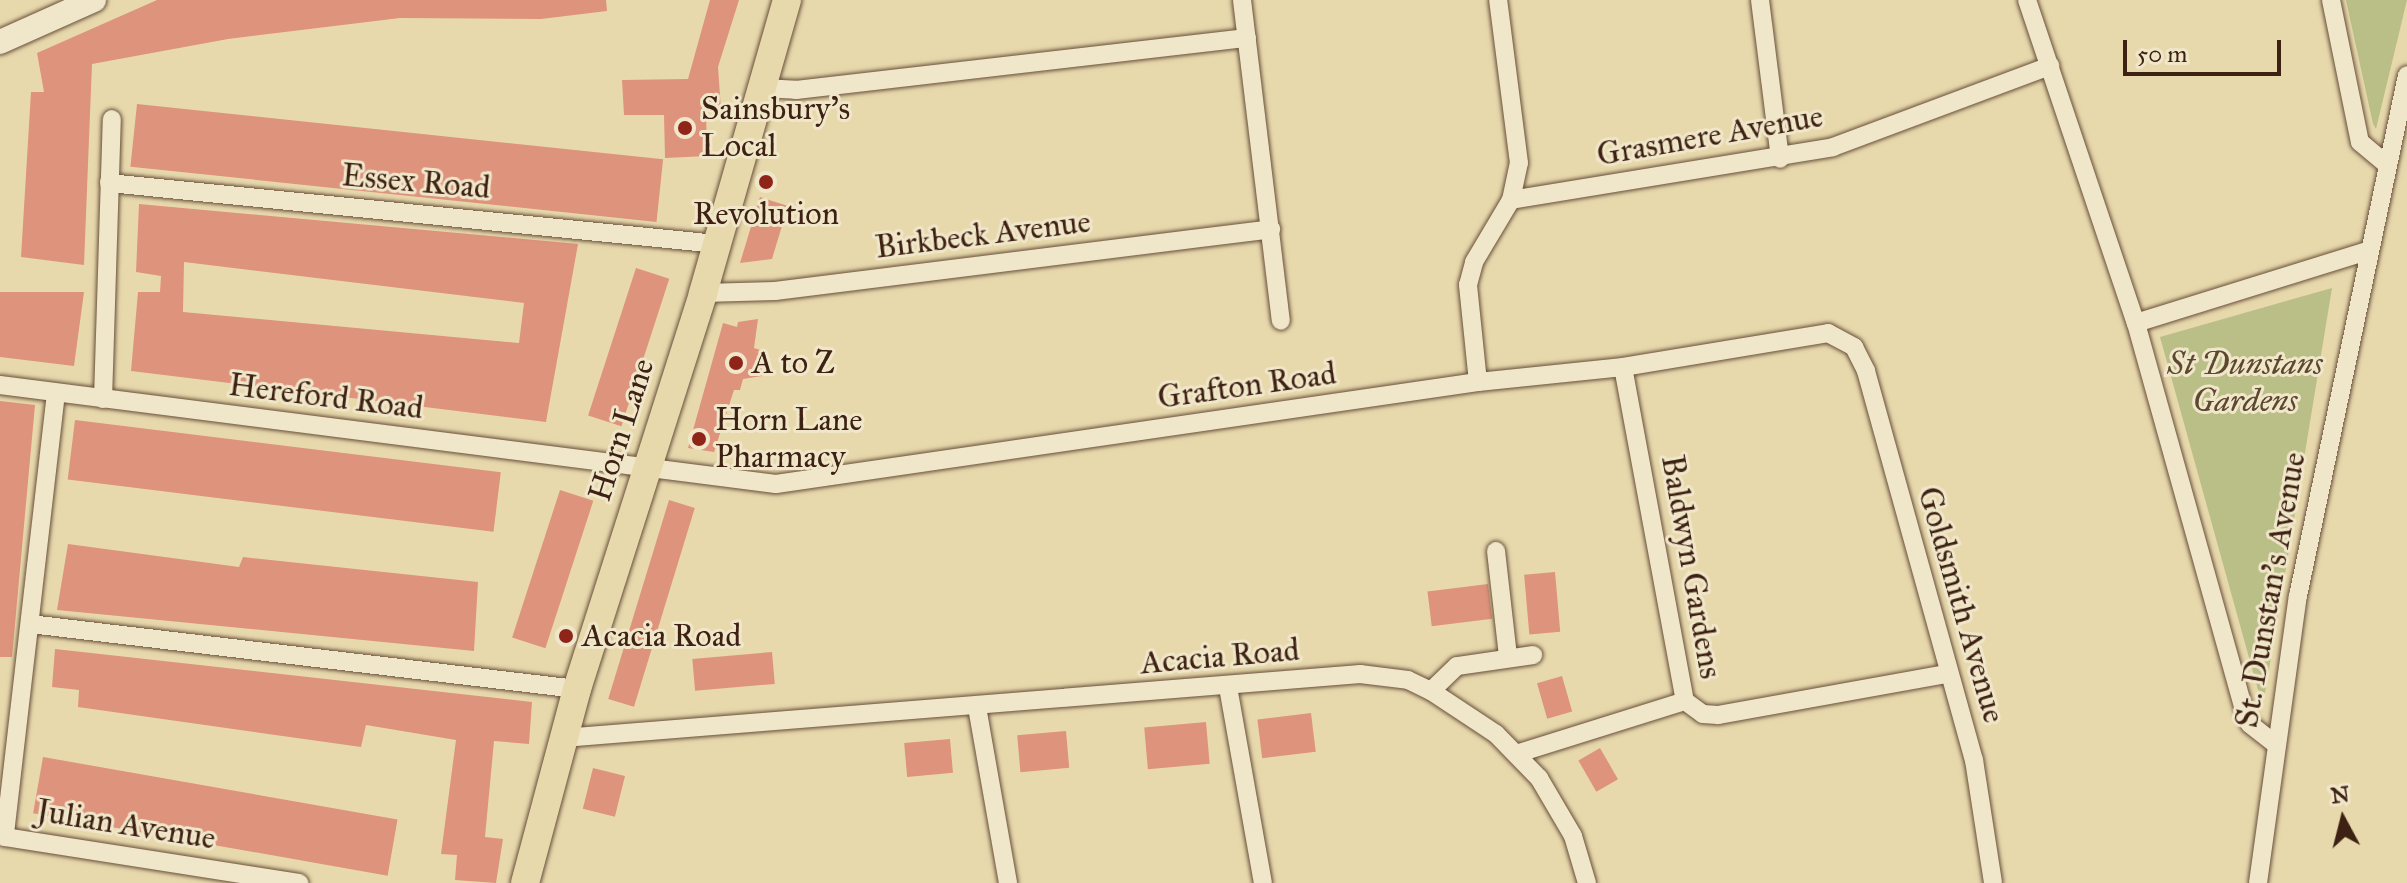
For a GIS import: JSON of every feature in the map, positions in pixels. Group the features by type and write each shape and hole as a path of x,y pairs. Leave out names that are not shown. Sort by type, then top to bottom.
{"main road":[{"name":"Horn Lane","path":"525,883 577,689 645,467 703,293 787,0"}],"street":[{"path":"0,42 94,0"},
{"path":"1242,0 1281,321"},
{"path":"1478,382 1468,285 1474,262 1511,200 1519,163 1498,0"},
{"path":"1760,0 1780,159"},
{"path":"2027,0 2136,323 2244,710 2250,724 2274,743"},
{"path":"2331,0 2360,142 2386,164"},
{"path":"762,88 796,90 1247,38"},
{"name":"Grasmere Avenue","path":"1511,200 1780,159 1833,147 2050,66"},
{"name":"St. Dunstan's Avenue","path":"2258,883 2274,743 2367,251 2407,75"},
{"path":"103,399 112,119"},
{"name":"Essex Road","path":"109,183 717,244"},
{"name":"Birkbeck Avenue","path":"703,293 775,291 1271,229"},
{"path":"2136,323 2367,251"},
{"name":"Grafton Road","path":"645,467 776,484 1478,382 1623,367 1828,333 1854,347"},
{"name":"Goldsmith Avenue","path":"1854,347 1866,371 1946,674 1974,760 1993,883"},
{"name":"Baldwyn Gardens","path":"1623,367 1685,701 1703,714 1718,715 1946,674"},
{"name":"Hereford Road","path":"0,385 645,467"},
{"name":"Julian Avenue","path":"56,393 5,837 299,883"},
{"path":"1496,551 1508,657"},
{"path":"30,624 577,689"},
{"path":"1431,691 1457,666 1533,655"},
{"name":"Acacia Road","path":"563,738 1360,674 1408,680 1431,691 1519,753 1558,805 1587,883"},
{"path":"1228,687 1263,883"},
{"path":"1519,753 1685,701"},
{"path":"977,707 1008,883"}],"green space":[{"path":"2346,0 2407,0 2376,129 2373,124"},
{"name":"St Dunstans Gardens","path":"2332,288 2265,693 2258,690 2160,337"}],"building":[{"path":"157,0 606,0 607,11 541,19 400,18 228,39 92,64 84,265 21,257 31,92 44,92 37,53"},
{"name":"Sainsbury's Local","path":"710,0 739,0 718,67 721,110 706,111 707,156 665,158 664,115 624,115 622,80 688,79"},
{"path":"137,104 663,159 657,222 130,167"},
{"path":"760,197 788,206 772,259 740,263"},
{"path":"139,204 578,244 546,422 131,371 138,292 160,292 161,276 136,272","holes":["184,262 524,303 519,343 183,312"]},
{"path":"636,268 669,279 621,426 588,415"},
{"path":"0,292 84,292 74,366 0,357"},
{"path":"758,319 754,348 760,350 762,376 743,379 740,390 734,390 714,452 688,448 723,323 737,327 738,322"},
{"path":"0,401 35,405 12,657 0,657"},
{"path":"75,420 501,472 493,532 68,480"},
{"path":"560,490 593,501 545,648 512,637"},
{"path":"669,500 695,508 634,707 608,699"},
{"path":"68,544 239,567 243,557 478,582 474,651 57,610"},
{"path":"1555,572 1560,632 1529,634 1524,575"},
{"path":"1488,584 1492,619 1432,626 1427,591"},
{"path":"55,649 532,702 529,744 494,741 485,837 503,839 496,883 455,880 457,855 441,854 456,740 366,725 361,747 78,707 79,690 52,687"},
{"path":"772,652 775,684 695,691 692,659"},
{"path":"1562,676 1572,712 1547,719 1537,683"},
{"path":"1311,713 1316,752 1262,758 1257,720"},
{"path":"1206,722 1210,764 1148,769 1144,727"},
{"path":"1066,731 1069,768 1020,772 1017,735"},
{"path":"950,739 953,773 907,777 904,743"},
{"path":"1600,748 1618,779 1596,792 1578,761"},
{"path":"43,757 398,820 388,876 33,813"},
{"path":"593,768 625,776 615,817 583,809"}],"place":[{"name":"Sainsbury's Local","path":"685,128"},
{"name":"Revolution","path":"766,182"},
{"name":"A to Z","path":"736,363"},
{"name":"Horn Lane Pharmacy","path":"699,439"},
{"name":"Acacia Road","path":"566,636"}]}
